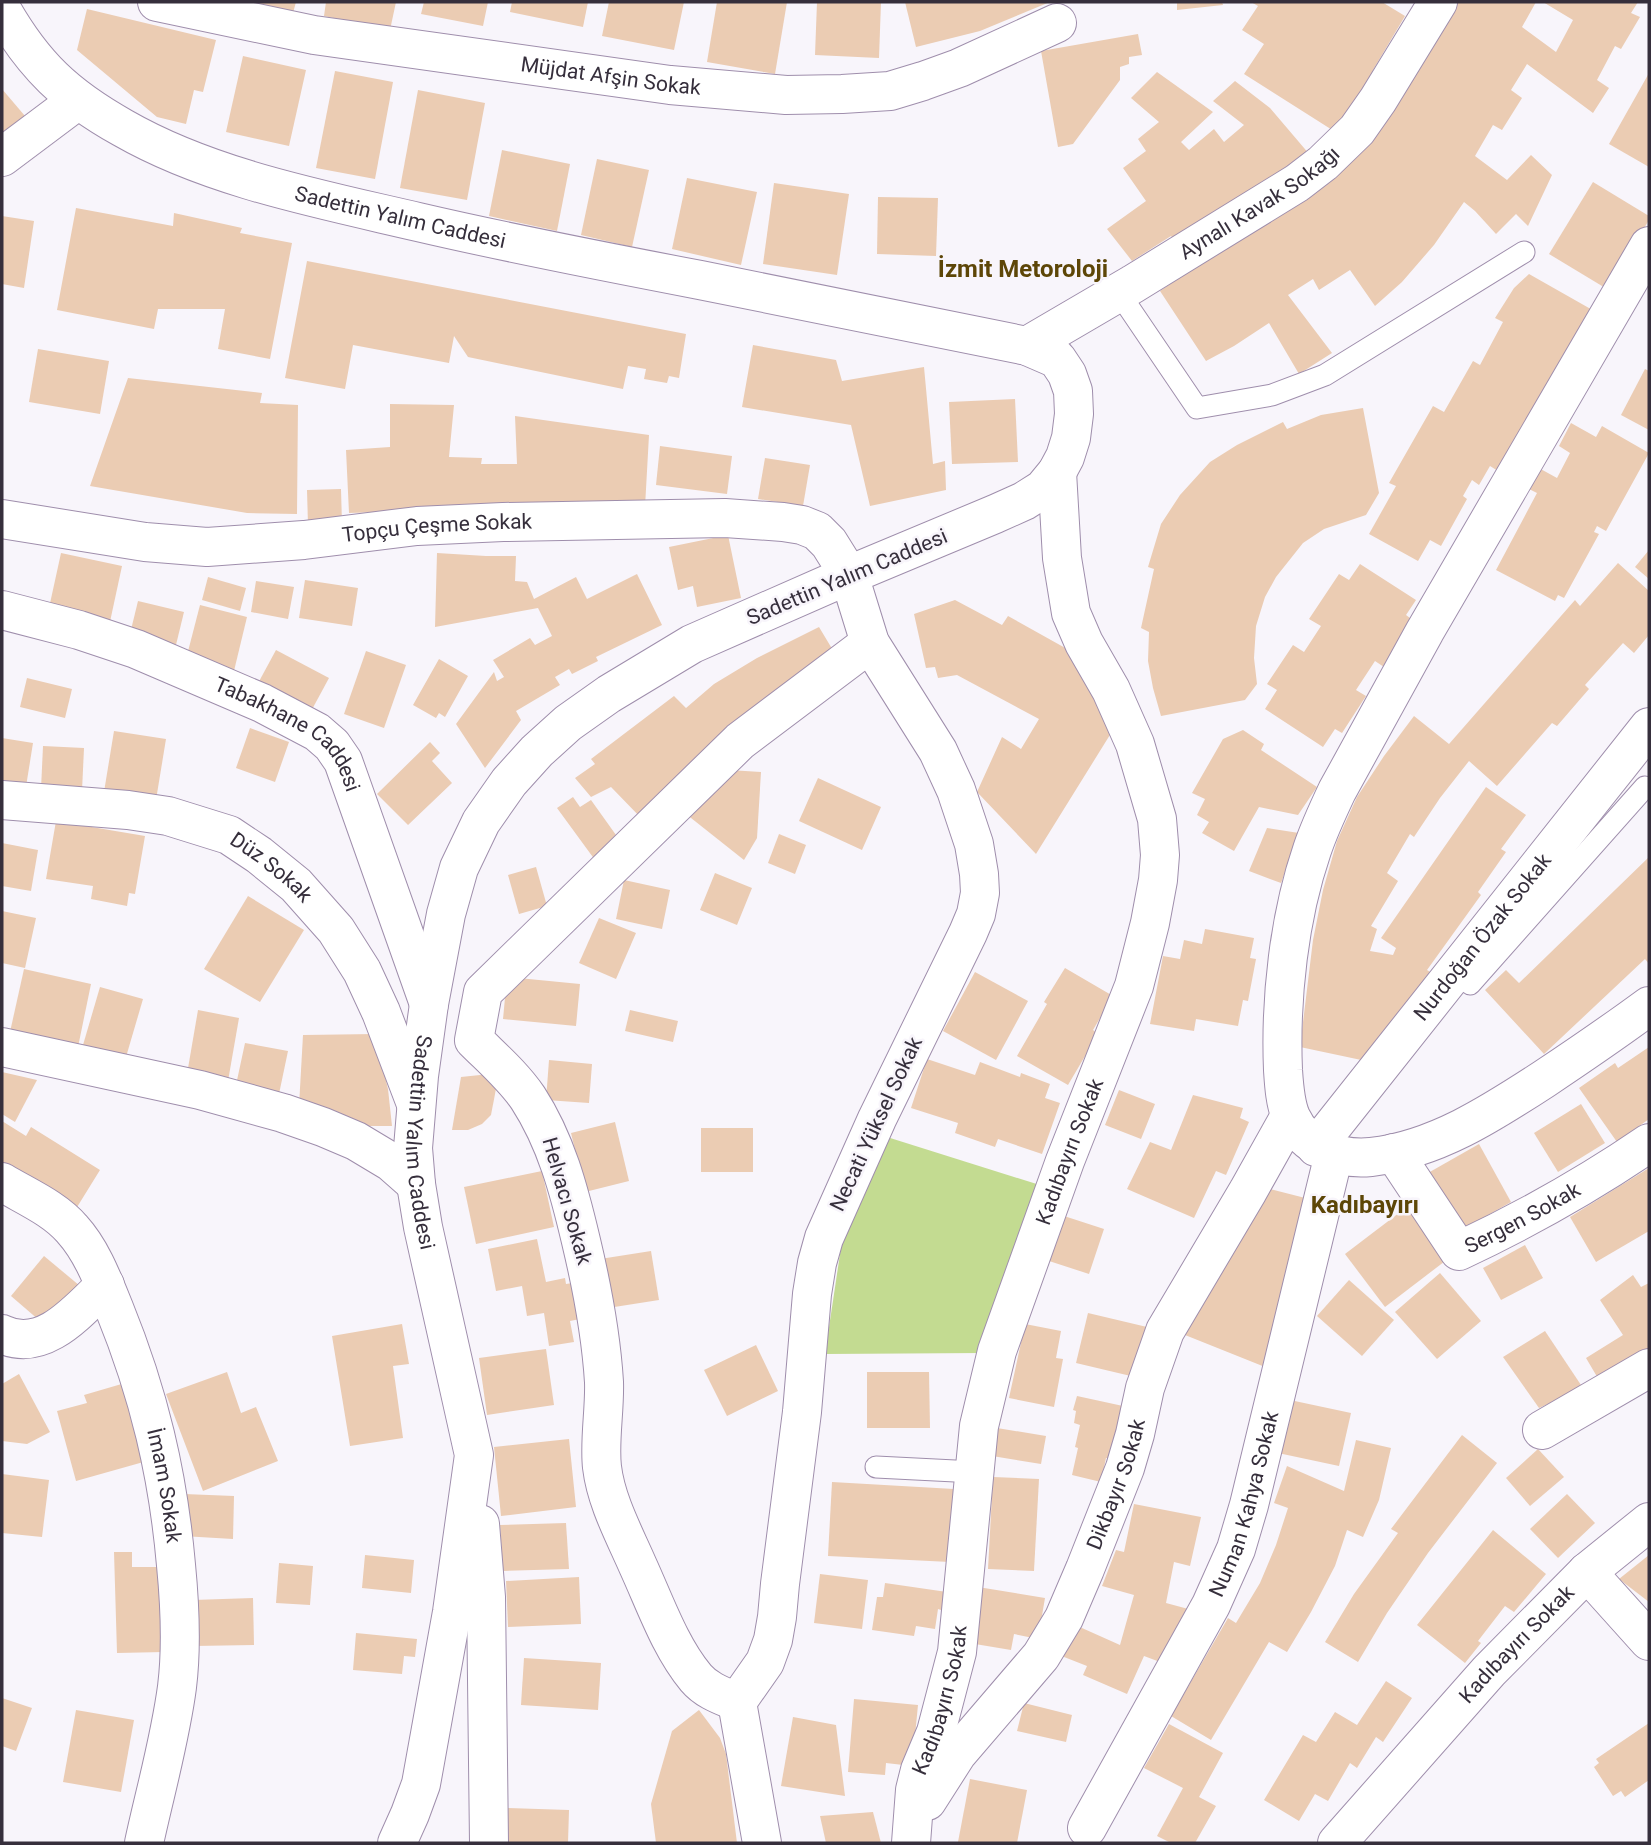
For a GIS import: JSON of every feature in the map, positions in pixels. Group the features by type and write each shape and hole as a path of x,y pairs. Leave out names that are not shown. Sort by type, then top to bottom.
{"street":[{"name":"Müjdat Afşin Sokak","path":"157,2 314,35 670,85 786,95 890,91 959,68 1057,23"},
{"name":"Aynalı Kavak Sokağı","path":"1027,346 1119,293 1297,183 1323,163 1357,130 1438,2"},
{"name":"Sadettin Yalım Caddesi","path":"2,9 37,62 78,100 124,128 193,160 326,200 509,243 1027,346 1056,359 1067,374 1073,391 1071,438 1057,472 1043,489 995,514 692,644 609,694 568,723 537,751 509,782 481,822 459,868 446,914 429,1004 413,1148 423,1227 474,1455 452,1612 421,1784 397,1843"},
{"path":"2,157 78,100"},
{"path":"1649,246 1424,631 1337,791 1316,839 1298,898 1289,950 1282,1037 1284,1089 1290,1116 1303,1135 1325,1150 1369,1157 1394,1153 1449,1135 1482,1117 1595,1045 1649,1006"},
{"name":"Kadıbayırı Sokak","path":"912,1839 915,1790 920,1770 936,1732 957,1652 979,1426 997,1351 1065,1161 1134,985 1158,880 1160,855 1157,819 1135,744 1111,690 1084,643 1071,613 1062,558 1057,472"},
{"name":"Topçu Çeşme Sokak","path":"2,519 145,542 207,548 294,541 417,526 725,518 783,522 817,531 829,542 849,575"},
{"name":"Necati Yüksel Sokak","path":"737,1702 765,1662 778,1617 802,1412 812,1294 824,1238 883,1107 968,933 976,914 980,893 974,844 956,790 938,751 870,643 849,575"},
{"name":"Tabakhane Caddesi","path":"2,610 79,630 136,649 262,703 317,732 343,761 429,1004"},
{"name":"Helvacı Sokak","path":"737,1702 717,1694 698,1681 684,1661 621,1527 601,1465 604,1382 598,1329 589,1276 562,1168 545,1127 526,1095 474,1040 483,992 740,741 870,643"},
{"name":"Nurdoğan Özak Sokak","path":"1325,1150 1582,810 1649,727"},
{"name":"Düz Sokak","path":"2,800 128,810 168,816 229,835 259,855 296,886 336,930 349,950 381,1012 416,1104"},
{"path":"2,1047 200,1090 293,1117 356,1141 391,1163 416,1184"},
{"name":"Dikbayır Sokak","path":"912,1839 930,1796 957,1754 1041,1656 1064,1618 1125,1468 1145,1388 1165,1331 1290,1116"},
{"name":"Sergen Sokak","path":"1394,1153 1459,1251 1512,1226 1649,1143"},
{"name":"Numan Kahya Sokak","path":"1087,1828 1212,1605 1236,1549 1249,1505 1325,1150"},
{"name":"İmam Sokak","path":"2,1182 56,1214 72,1227 85,1245 105,1285 133,1356 151,1412 166,1482 181,1619 177,1687 144,1843"},
{"path":"2,1334 20,1339 36,1339 53,1331 105,1285"},
{"path":"1542,1430 1649,1368"},
{"path":"474,1455 486,1597 489,1843"},
{"name":"Kadıbayırı Sokak","path":"1337,1843 1489,1671 1587,1572 1649,1522"},
{"path":"1587,1572 1649,1641"},
{"path":"737,1702 762,1843"}],"lane":[{"path":"1119,293 1197,408 1272,395 1325,375 1524,252"},
{"path":"1582,810 1647,786"},
{"path":"1470,984 1647,786"},
{"path":"876,1467 975,1472"},
{"path":"768,1843 770,1783"}],"green space":[{"path":"887,1137 1043,1186 984,1353 825,1354 843,1234"}],"building":[{"path":"250,2 296,2 293,13"},
{"path":"326,2 396,2 390,30 324,16"},
{"path":"424,2 488,2 483,26 421,14"},
{"path":"512,2 588,2 583,27 510,12"},
{"path":"609,2 684,2 674,50 602,36"},
{"path":"717,2 787,2 775,74 707,62"},
{"path":"817,2 881,2 879,58 815,55"},
{"path":"905,2 1050,2 980,31 916,47"},
{"path":"1177,2 1222,2 1223,5 1177,10"},
{"path":"1251,2 1382,2 1405,16 1337,133 1244,74 1264,44 1242,30 1258,6"},
{"path":"1456,2 1536,2 1522,27 1556,52 1573,20 1543,2 1638,2 1631,13 1640,17 1621,49 1615,46 1597,80 1609,88 1593,113 1527,64 1511,90 1522,98 1502,130 1493,125 1475,156 1507,180 1531,155 1552,175 1528,226 1516,214 1496,234 1464,202 1434,245 1402,282 1375,306 1350,270 1319,290 1313,279 1288,295 1332,353 1299,374 1269,323 1206,361 1160,291 1246,231"},
{"path":"87,9 216,40 203,92 194,90 186,124 157,117 77,50"},
{"path":"1138,34 1142,55 1129,57 1129,64 1120,67 1120,80 1073,144 1058,147 1041,51"},
{"path":"243,56 306,70 289,146 226,132"},
{"path":"335,71 393,82 375,179 316,168"},
{"path":"1157,72 1213,112 1181,142 1189,150 1214,129 1224,142 1244,125 1213,101 1235,81 1270,108 1310,155 1176,242 1171,236 1132,261 1107,229 1146,201 1123,168 1146,151 1138,139 1159,122 1131,98"},
{"path":"1649,73 1649,167 1609,144"},
{"path":"2,89 25,116 2,134"},
{"path":"418,90 485,103 467,200 400,188"},
{"path":"502,150 570,164 557,231 489,216"},
{"path":"597,159 649,170 632,247 581,235"},
{"path":"687,178 757,192 741,265 672,249"},
{"path":"1593,182 1649,216 1607,289 1549,254"},
{"path":"774,183 849,194 837,275 763,264"},
{"path":"878,197 938,198 936,256 877,254"},
{"path":"76,208 173,226 174,213 242,228 240,233 292,243 270,359 218,349 225,309 158,309 154,329 57,310"},
{"path":"2,216 34,221 24,288 2,284"},
{"path":"307,261 686,334 679,378 669,376 667,383 644,379 646,369 628,366 623,389 468,357 454,336 449,363 353,345 345,389 285,378"},
{"path":"1529,274 1596,312 1498,471 1490,466 1479,485 1472,480 1463,496 1467,499 1441,546 1430,540 1418,561 1369,534 1396,486 1389,483 1433,406 1444,412 1473,361 1480,365 1503,322 1495,318 1514,288"},
{"path":"753,345 836,360 842,381 924,367 933,464 945,461 946,490 870,506 851,425 742,407"},
{"path":"38,349 109,361 100,414 29,402"},
{"path":"1645,369 1649,371 1649,430 1621,415"},
{"path":"128,378 262,393 260,403 298,405 297,514 247,513 90,486"},
{"path":"1015,399 1018,462 952,464 949,402"},
{"path":"390,404 454,405 449,457 482,458 481,464 517,464 515,416 649,435 645,507 349,513 346,450 390,447"},
{"path":"1363,408 1379,493 1366,515 1324,529 1303,543 1276,577 1265,597 1256,626 1254,658 1257,684 1245,700 1161,716 1148,661 1149,632 1141,628 1154,569 1148,567 1161,524 1180,495 1210,462 1283,422 1287,429 1321,415"},
{"path":"1571,423 1596,437 1602,426 1649,453 1606,531 1597,526 1594,532 1599,534 1564,598 1558,595 1555,601 1496,570 1537,493 1525,487 1537,467 1557,478 1570,453 1559,446"},
{"path":"660,446 732,456 727,494 656,485"},
{"path":"765,458 810,465 803,506 758,499"},
{"path":"341,489 342,524 308,525 307,490"},
{"path":"728,535 741,598 697,607 693,586 678,590 669,547"},
{"path":"1649,550 1649,579 1635,567"},
{"path":"61,553 122,566 108,631 49,608"},
{"path":"437,553 516,556 515,581 527,582 534,599 576,577 587,599 637,574 662,625 596,657 598,661 572,674 569,669 555,677 560,685 516,711 521,720 485,768 456,724 494,672 497,681 504,677 493,660 530,638 535,645 552,636 538,608 435,627"},
{"path":"1618,563 1649,591 1649,635 1634,653 1623,643 1585,685 1589,689 1557,726 1552,723 1497,786 1469,761 1414,837 1410,834 1387,873 1398,881 1371,926 1377,929 1370,951 1393,955 1396,948 1381,938 1486,787 1526,815 1501,849 1506,852 1478,892 1481,895 1427,970 1435,975 1366,1061 1300,1047 1313,940 1323,890 1337,841 1357,797 1414,716 1449,744 1575,600 1580,606"},
{"path":"1360,564 1416,600 1406,615 1414,621 1384,667 1375,661 1356,690 1366,696 1342,733 1335,729 1323,747 1265,709 1277,690 1267,684 1293,645 1304,652 1321,626 1309,619 1339,574 1349,580"},
{"path":"208,577 246,588 240,611 202,600"},
{"path":"305,580 358,588 352,626 299,618"},
{"path":"256,581 294,587 288,619 251,612"},
{"path":"955,600 1002,625 1008,616 1076,654 1113,730 1036,854 977,792 1002,737 1021,749 1039,719 957,675 938,678 935,667 926,668 914,614"},
{"path":"138,601 184,612 175,649 129,638"},
{"path":"200,605 247,617 233,675 185,663"},
{"path":"819,627 834,652 643,820 611,787 591,797 575,778 595,764 591,759 674,696 686,708 714,684 757,658"},
{"path":"276,650 329,678 309,715 256,687"},
{"path":"366,651 406,665 384,728 344,714"},
{"path":"439,659 468,676 445,717 439,713 436,718 413,705"},
{"path":"27,678 72,689 65,718 20,707"},
{"path":"250,728 289,742 275,782 236,768"},
{"path":"1243,730 1264,744 1261,750 1317,787 1298,815 1259,807 1234,851 1202,833 1209,822 1197,815 1205,799 1192,793 1223,739"},
{"path":"114,731 166,739 155,806 103,798"},
{"path":"2,738 33,743 25,793 2,790"},
{"path":"430,742 440,753 432,761 452,783 408,825 377,794"},
{"path":"43,746 84,748 82,791 41,789"},
{"path":"729,770 761,772 757,838 744,860 686,814"},
{"path":"818,778 881,807 862,850 799,821"},
{"path":"573,797 580,807 591,800 621,842 595,860 557,808"},
{"path":"56,821 145,836 135,894 129,893 127,906 91,899 93,886 46,879"},
{"path":"1267,828 1299,833 1281,883 1249,871"},
{"path":"779,834 806,845 795,874 768,863"},
{"path":"2,843 38,850 31,891 2,886"},
{"path":"1649,857 1649,964 1645,959 1544,1054 1485,990 1506,970 1519,983"},
{"path":"536,867 547,906 519,914 508,875"},
{"path":"715,873 752,888 737,925 700,910"},
{"path":"624,880 670,890 662,929 616,919"},
{"path":"248,896 304,930 260,1002 204,969"},
{"path":"2,911 36,918 25,968 2,963"},
{"path":"599,918 636,933 616,979 579,963"},
{"path":"1205,929 1254,938 1250,958 1256,959 1248,1001 1243,1000 1238,1026 1196,1019 1194,1031 1150,1024 1163,956 1180,959 1184,940 1202,944"},
{"path":"1065,968 1113,996 1093,1030 1098,1034 1068,1085 1017,1056 1047,1004 1044,1002"},
{"path":"24,969 91,984 78,1047 10,1032"},
{"path":"975,972 1028,1001 996,1060 943,1031"},
{"path":"507,977 580,984 576,1026 503,1019"},
{"path":"100,987 143,999 126,1057 83,1045"},
{"path":"198,1010 239,1018 228,1081 187,1074"},
{"path":"630,1010 678,1021 673,1042 625,1031"},
{"path":"375,1034 388,1089 392,1126 359,1126 299,1106 303,1035"},
{"path":"245,1043 288,1051 279,1094 236,1085"},
{"path":"1649,1047 1649,1119 1617,1142 1579,1088 1615,1063 1618,1068"},
{"path":"927,1059 975,1075 980,1062 1020,1077 1021,1073 1050,1084 1045,1098 1060,1103 1042,1154 998,1139 995,1147 955,1133 958,1123 911,1108"},
{"path":"549,1060 592,1064 589,1103 546,1100"},
{"path":"2,1072 37,1080 15,1122 2,1114"},
{"path":"499,1073 491,1115 482,1124 468,1130 452,1130 461,1077"},
{"path":"1119,1090 1155,1104 1141,1139 1105,1125"},
{"path":"1193,1095 1243,1108 1240,1118 1249,1122 1226,1175 1216,1171 1194,1218 1127,1189 1150,1142 1171,1150"},
{"path":"1581,1104 1605,1143 1558,1172 1534,1133"},
{"path":"2,1121 26,1136 31,1127 100,1170 74,1212 2,1168"},
{"path":"615,1122 629,1181 585,1192 571,1133"},
{"path":"701,1128 753,1128 753,1172 701,1172"},
{"path":"1479,1144 1511,1202 1460,1231 1428,1173"},
{"path":"1649,1168 1649,1231 1596,1262 1570,1217"},
{"path":"542,1171 554,1227 476,1244 464,1187"},
{"path":"1262,1187 1313,1200 1270,1369 1180,1333"},
{"path":"1412,1203 1453,1255 1385,1307 1345,1254"},
{"path":"1061,1215 1104,1229 1089,1274 1046,1260"},
{"path":"537,1239 546,1282 565,1278 566,1284 579,1282 585,1318 570,1321 574,1342 549,1346 544,1313 527,1316 522,1286 496,1291 488,1249"},
{"path":"1525,1245 1543,1278 1501,1300 1483,1268"},
{"path":"651,1251 659,1300 608,1308 600,1259"},
{"path":"44,1256 80,1286 47,1327 11,1296"},
{"path":"1440,1273 1481,1321 1437,1359 1395,1312"},
{"path":"1633,1275 1641,1287 1649,1283 1649,1350 1599,1380 1586,1358 1623,1335 1600,1300"},
{"path":"1349,1280 1394,1320 1362,1356 1317,1316"},
{"path":"1088,1313 1147,1327 1135,1377 1076,1363"},
{"path":"402,1324 409,1364 393,1366 403,1438 350,1446 332,1336"},
{"path":"1025,1324 1061,1331 1056,1358 1063,1359 1054,1407 1009,1398"},
{"path":"1545,1331 1583,1388 1539,1408 1503,1357"},
{"path":"756,1345 778,1391 727,1416 704,1370"},
{"path":"546,1349 554,1405 487,1415 479,1358"},
{"path":"227,1372 241,1413 256,1407 278,1461 203,1491 166,1394"},
{"path":"867,1372 929,1372 930,1428 867,1428"},
{"path":"19,1374 50,1432 27,1444 2,1441 2,1384"},
{"path":"125,1383 147,1461 76,1481 57,1411 87,1403 84,1395"},
{"path":"1077,1396 1123,1406 1112,1459 1106,1458 1101,1482 1072,1475 1080,1425 1074,1423 1076,1411 1073,1410"},
{"path":"1290,1400 1351,1413 1339,1466 1278,1453"},
{"path":"991,1427 1046,1436 1041,1464 986,1455"},
{"path":"1462,1435 1497,1463 1428,1553 1358,1662 1325,1642 1354,1594 1398,1533 1391,1529"},
{"path":"569,1439 576,1507 501,1516 494,1447"},
{"path":"1356,1440 1391,1448 1379,1500 1363,1537 1347,1530 1335,1566 1287,1652 1269,1642 1211,1740 1171,1716 1228,1618 1236,1623 1260,1583 1288,1508 1274,1503 1287,1466 1344,1491"},
{"path":"1538,1449 1564,1477 1530,1506 1506,1478"},
{"path":"2,1474 49,1480 42,1537 2,1533"},
{"path":"993,1477 1039,1479 1034,1571 988,1569"},
{"path":"832,1482 954,1489 950,1562 828,1556"},
{"path":"184,1494 234,1496 233,1539 182,1536"},
{"path":"1567,1494 1595,1523 1558,1558 1530,1529"},
{"path":"1134,1504 1201,1517 1190,1566 1174,1562 1166,1603 1192,1610 1183,1636 1173,1633 1160,1662 1144,1656 1127,1694 1083,1675 1087,1666 1059,1655 1073,1624 1120,1645 1134,1595 1102,1586 1116,1550 1124,1552"},
{"path":"566,1523 569,1569 503,1571 500,1525"},
{"path":"1493,1530 1546,1574 1514,1612 1505,1606 1465,1663 1417,1625"},
{"path":"114,1552 132,1552 132,1567 162,1567 164,1652 117,1653"},
{"path":"365,1555 414,1560 411,1593 362,1588"},
{"path":"1649,1555 1649,1602 1619,1579"},
{"path":"279,1563 313,1566 310,1605 276,1603"},
{"path":"820,1574 868,1580 862,1629 814,1623"},
{"path":"579,1577 581,1624 508,1627 506,1581"},
{"path":"885,1583 947,1592 944,1611 938,1609 935,1629 916,1626 914,1636 872,1630 877,1597 883,1597"},
{"path":"978,1587 1045,1598 1038,1639 1014,1634 1011,1650 969,1643"},
{"path":"253,1598 254,1645 194,1646 193,1600"},
{"path":"356,1633 417,1639 415,1657 404,1656 402,1674 353,1670"},
{"path":"524,1658 601,1663 598,1710 521,1705"},
{"path":"1386,1681 1412,1698 1383,1742 1376,1737 1357,1768 1350,1763 1328,1801 1315,1794 1299,1821 1264,1800 1303,1735 1316,1742 1335,1712 1357,1725"},
{"path":"2,1698 32,1708 16,1751 2,1746"},
{"path":"854,1699 918,1705 912,1766 886,1763 885,1775 848,1772"},
{"path":"1024,1703 1072,1715 1066,1742 1017,1731"},
{"path":"76,1710 134,1720 121,1792 63,1782"},
{"path":"699,1710 720,1738 726,1754 737,1843 656,1843 651,1804 672,1731"},
{"path":"793,1717 836,1725 845,1796 781,1786"},
{"path":"1649,1723 1649,1780 1625,1797 1621,1791 1613,1796 1594,1767 1599,1763 1596,1759"},
{"path":"1169,1724 1223,1753 1199,1797 1216,1806 1195,1843 1171,1843 1157,1836 1183,1788 1144,1768"},
{"path":"970,1779 1027,1790 1017,1843 958,1842"},
{"path":"508,1808 569,1810 568,1843 507,1843"},
{"path":"873,1812 881,1843 826,1843 820,1816"}],"district":[{"name":"İzmit Metoroloji","path":"1023,269"},
{"name":"Kadıbayırı","path":"1365,1205"}]}
